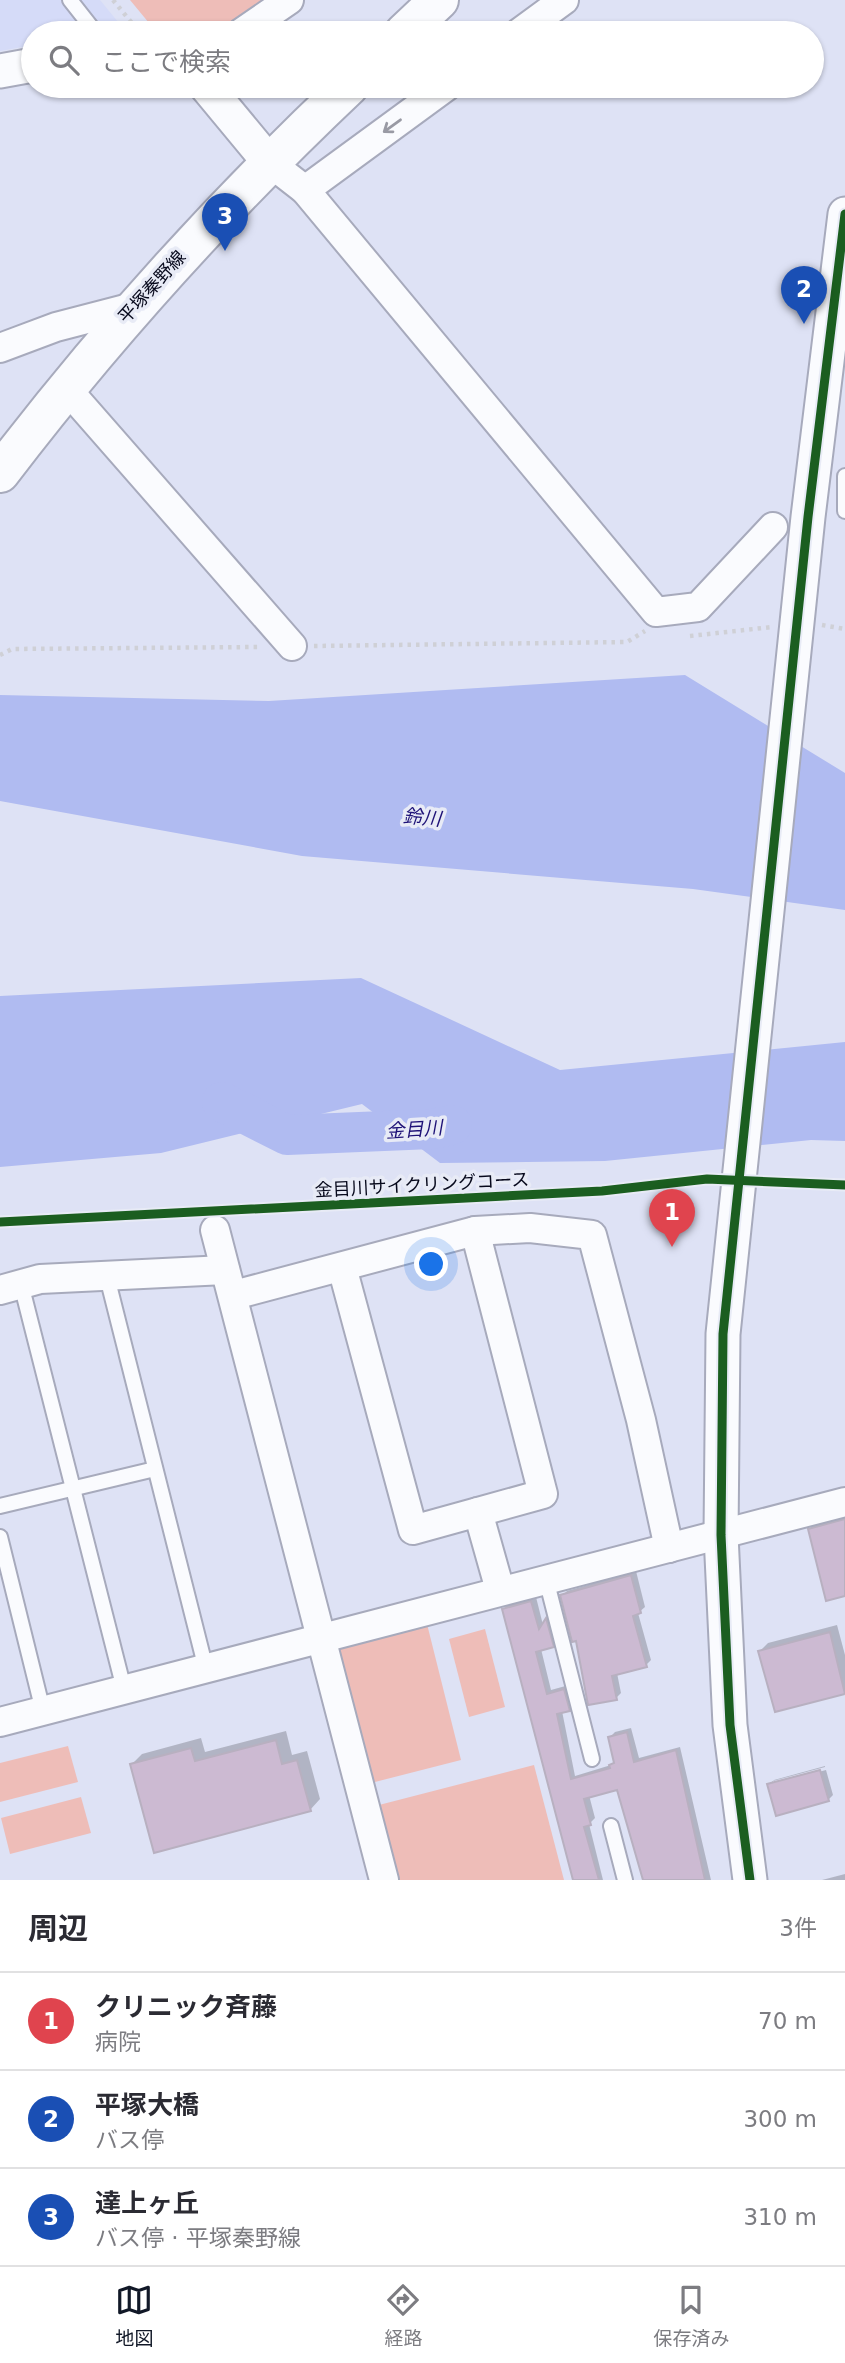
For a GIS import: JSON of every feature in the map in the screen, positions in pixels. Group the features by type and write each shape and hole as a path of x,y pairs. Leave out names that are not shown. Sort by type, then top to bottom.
{"main road":[{"path":"417,21 439,0"},
{"name":"平塚秦野線","path":"0,473 133,307 269,162 336,98"}],"street":[{"path":"258,21 289,0"},
{"path":"535,21 564,0"},
{"path":"0,71 21,67"},
{"path":"216,98 269,162 304,190 656,612 698,607 773,527"},
{"path":"304,190 430,98"},
{"path":"750,1880 730,1725 721,1535 723,1334 806,636 842,272 845,214"},
{"path":"0,348 56,327 133,307"},
{"path":"66,388 292,646"},
{"path":"10,1287 40,1279 107,1277 230,1282 342,1267 475,1231 530,1228 592,1235 640,1420 669,1548"},
{"path":"215,1230 384,1880"},
{"path":"342,1267 413,1530 543,1494 475,1231"},
{"path":"0,1722 845,1502"},
{"path":"478,1512 500,1590"}],"lane":[{"path":"70,0 87,21"},
{"path":"845,476 845,511"},
{"path":"107,1277 206,1669"},
{"path":"10,1287 75,1488 124,1689"},
{"path":"0,1506 155,1469"},
{"path":"0,1537 43,1711"},
{"path":"546,1579 592,1759"},
{"path":"611,1826 625,1880"}],"path":[{"path":"113,0 130,21"},
{"path":"0,655 12,649 627,642 649,629"},
{"path":"806,636 845,629"}],"shaded area":[{"path":"0,0 100,0 117,21 21,21 21,47 0,51"},
{"path":"130,0 277,0 244,21 147,21"},
{"path":"427,1624 461,1760 371,1783 336,1646"},
{"path":"485,1629 505,1707 469,1717 449,1639"},
{"path":"68,1746 78,1782 0,1802 0,1763"},
{"path":"534,1765 564,1880 398,1880 379,1805"},
{"path":"81,1797 91,1833 10,1854 1,1818"}],"water":[{"name":"鈴川","path":"685,675 845,773 845,910 693,889 302,856 0,801 0,695 269,701"},
{"path":"361,978 560,1070 845,1042 845,1141 811,1140 605,1161 440,1163 362,1104 161,1153 0,1167 0,996"}],"building":[{"path":"845,1519 845,1596 826,1601 808,1529"},
{"path":"631,1575 641,1613 633,1616 647,1667 612,1676 617,1700 588,1705 576,1641 572,1642 560,1595"},
{"path":"531,1601 539,1629 546,1618 554,1647 536,1652 547,1694 564,1689 570,1711 557,1714 571,1779 610,1768 609,1765 614,1763 608,1737 627,1732 634,1762 676,1750 705,1880 643,1880 617,1790 584,1799 591,1825 584,1827 599,1880 573,1880 502,1609"},
{"path":"830,1632 845,1694 775,1712 758,1651"},
{"path":"276,1740 282,1764 297,1760 311,1811 154,1853 130,1764 191,1748 195,1761"},
{"path":"820,1770 829,1801 776,1816 767,1784"}],"waterway":[{"name":"金目川","path":"222,1102 287,1135 432,1129 452,1125"}],"cycle path":[{"path":"750,1880 730,1725 721,1535 723,1334 808,517 845,214"},
{"name":"金目川サイクリングコース","path":"0,1222 602,1191 707,1179 845,1185"}],"place":[{"name":"達上ヶ丘","path":"225,251"},
{"name":"平塚大橋","path":"804,324"},
{"name":"クリニック斉藤","path":"672,1247"}]}
